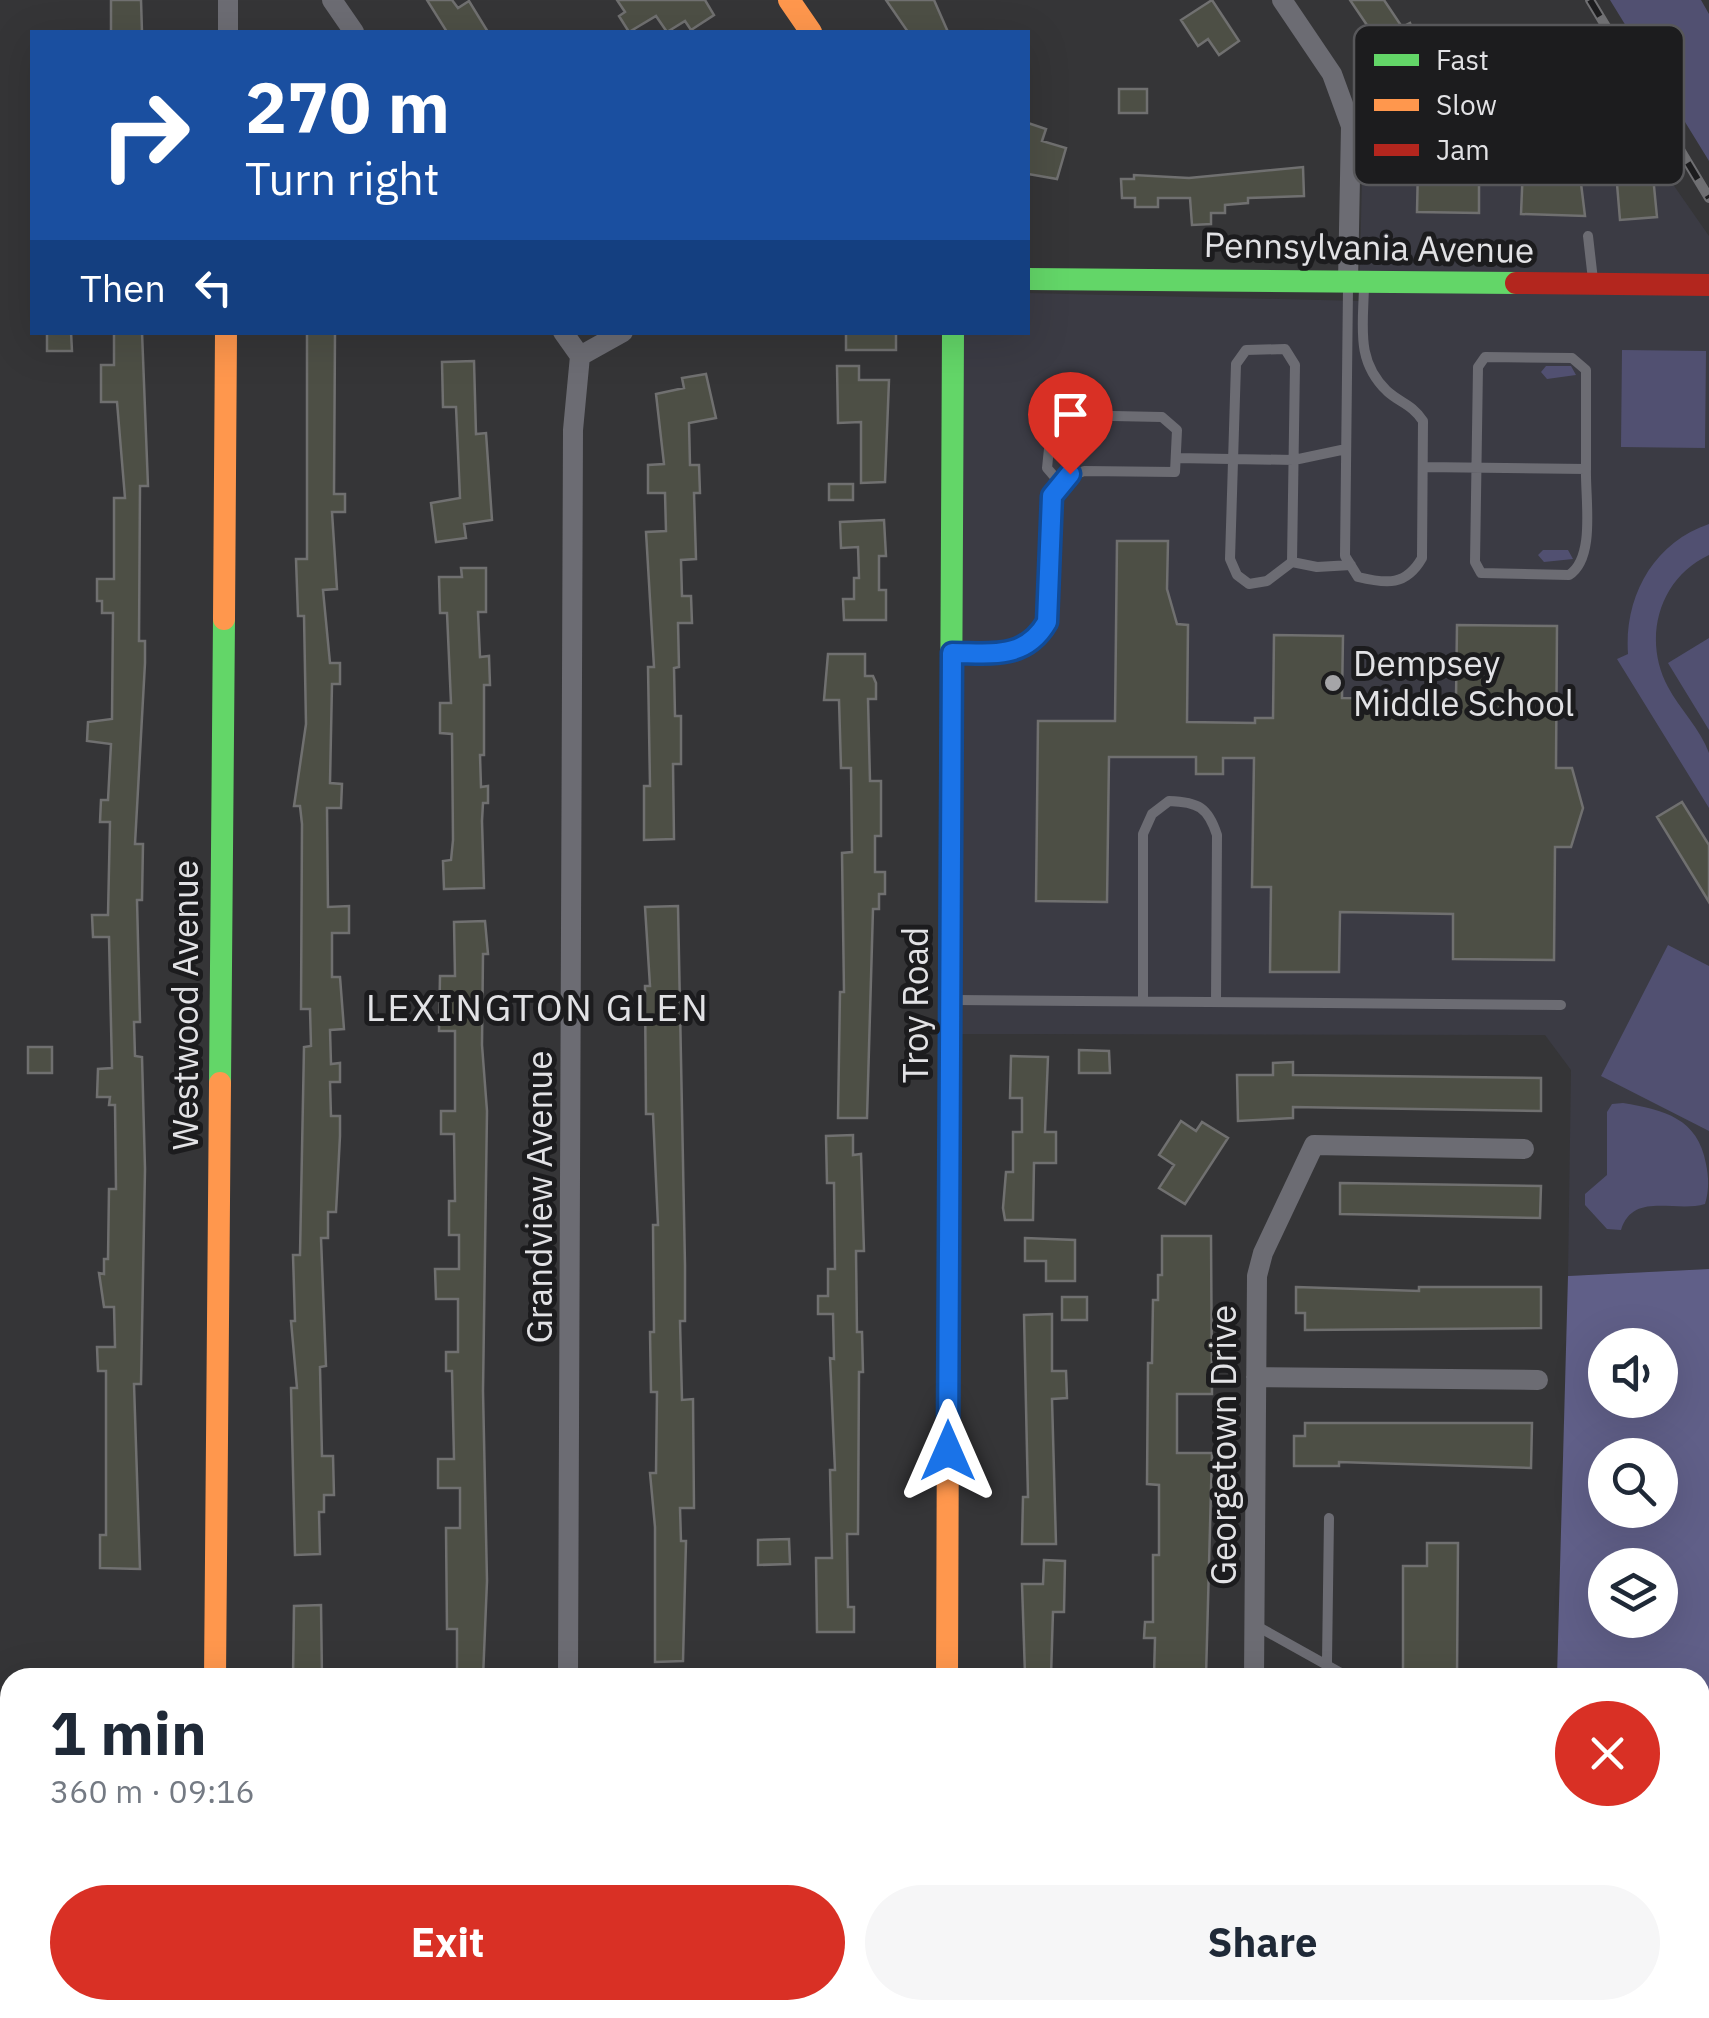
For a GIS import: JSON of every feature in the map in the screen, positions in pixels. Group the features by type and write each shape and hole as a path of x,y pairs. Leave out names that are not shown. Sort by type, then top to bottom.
{"street":[{"path":"228,0 228,30"},
{"path":"332,0 353,30"},
{"path":"789,0 810,30"},
{"path":"1282,0 1346,101 1352,150 1356,282"},
{"name":"Pennsylvania Avenue","path":"1030,279 1709,285"},
{"name":"Westwood Avenue","path":"215,1668 226,335"},
{"path":"565,335 580,356 618,335"},
{"name":"Troy Road","path":"947,1668 953,335"},
{"name":"Grandview Avenue","path":"568,1668 573,430 580,356"},
{"name":"Georgetown Drive","path":"1254,1668 1256,1276 1262,1253 1314,1145 1524,1149"},
{"path":"1256,1377 1538,1380"}],"lane":[{"path":"1588,236 1593,284"},
{"path":"1356,282 1362,351 1368,372 1392,396 1412,404 1423,421 1422,558 1412,575 1389,584 1358,578 1345,556 1346,448 1356,282"},
{"path":"1292,562 1295,366 1285,349 1246,350 1236,364 1236,459 1229,487 1230,560 1236,575 1249,584 1267,581 1292,562 1316,567 1350,565"},
{"path":"1485,357 1572,358 1586,370 1586,469 1584,553 1580,568 1569,575 1481,573 1474,562 1475,468 1478,367 1485,357"},
{"path":"952,653 1014,654 1038,637 1047,622 1050,512 1059,482 1084,471 1175,472 1176,430 1162,416 1063,416 1052,420 1047,432 1047,468 1059,482"},
{"path":"1176,458 1294,460 1346,448"},
{"path":"1423,467 1586,469"},
{"path":"1143,1001 1143,834 1152,814 1169,801 1195,802 1210,813 1217,835 1216,1002"},
{"path":"949,1000 1561,1005"},
{"path":"1327,1662 1329,1518"},
{"path":"1254,1624 1336,1668"}],"shaded area":[{"path":"1610,0 1701,0 1709,14 1709,161 1684,120 1684,25 1625,25"},
{"name":"Dempsey Middle School","path":"1362,185 1673,185 1709,236 1709,1269 1568,1276 1571,1070 1545,1035 953,1034 961,335 1030,335 1030,293 1359,301"},
{"path":"1622,350 1706,351 1705,448 1621,447"},
{"path":"1546,366 1571,366 1576,375 1547,379 1541,372"},
{"path":"1709,524 1709,555 1692,565 1667,594 1656,630 1656,649 1668,687 1709,753 1709,808 1617,659 1628,654 1631,612 1646,575 1672,544"},
{"path":"1543,550 1568,550 1573,559 1544,562 1538,555"},
{"path":"1709,638 1709,730 1668,663"},
{"path":"1668,945 1709,966 1709,1131 1601,1076"},
{"path":"1612,1104 1665,1113 1687,1126 1702,1148 1707,1169 1705,1204 1645,1207 1627,1218 1621,1230 1607,1229 1585,1205 1585,1194 1607,1175 1607,1112"},
{"path":"1709,1269 1709,1668 1557,1668 1568,1276"}],"building":[{"path":"111,0 141,0 142,30 111,30"},
{"path":"427,0 452,0 458,8 469,1 487,30 446,30"},
{"path":"617,0 705,0 714,15 691,30 685,21 666,30 656,16 628,30 619,16 625,12"},
{"path":"886,0 934,0 947,30 907,30"},
{"path":"1212,0 1239,41 1219,55 1208,39 1198,46 1181,20"},
{"path":"1350,0 1384,0 1401,25 1367,25"},
{"path":"1119,89 1147,89 1147,113 1119,113"},
{"path":"1030,124 1046,129 1042,141 1066,148 1057,179 1030,174"},
{"path":"1303,167 1304,196 1248,198 1248,203 1225,205 1225,213 1211,213 1211,224 1192,225 1190,198 1158,198 1158,207 1135,207 1135,198 1122,198 1121,179 1134,179 1134,175 1189,178"},
{"path":"1418,185 1479,185 1479,213 1417,212"},
{"path":"1522,185 1581,185 1585,216 1521,214"},
{"path":"1617,185 1654,185 1657,217 1620,220"},
{"path":"47,335 71,335 72,351 47,351"},
{"path":"114,335 142,335 148,486 140,486 139,641 145,641 145,663 135,844 143,844 142,900 137,900 140,1022 134,1022 135,1056 142,1057 145,1169 141,1384 134,1384 140,1569 100,1568 100,1535 106,1535 106,1371 98,1371 97,1347 115,1347 114,1307 104,1307 99,1273 104,1274 104,1259 108,1259 109,1189 116,1189 115,1105 109,1105 110,1097 97,1097 98,1069 112,1068 109,937 93,937 92,915 108,915 110,822 100,822 101,800 108,800 111,744 87,741 88,722 112,719 113,613 102,613 102,601 97,601 97,579 114,579 114,498 125,498 117,402 101,402 101,365 114,365"},
{"path":"307,335 335,335 334,494 345,494 345,512 332,512 337,589 323,590 330,663 340,663 340,684 332,684 330,783 342,784 341,808 327,808 328,907 349,906 349,933 332,933 332,977 340,977 344,1029 330,1030 331,1064 340,1063 340,1082 330,1082 331,1116 340,1116 340,1136 336,1212 328,1212 328,1238 321,1238 326,1366 320,1367 322,1456 333,1456 334,1495 324,1495 324,1512 319,1512 320,1554 295,1555 291,1388 297,1388 291,1321 295,1321 293,1255 300,1255 304,1047 311,1046 310,1009 301,1009 302,824 300,806 294,806 306,724 304,616 298,616 296,559 307,559"},
{"path":"846,335 896,335 896,350 846,350"},
{"path":"474,361 476,434 486,433 492,520 464,524 466,538 436,542 431,503 460,498 456,407 443,407 442,362"},
{"path":"837,366 859,366 859,380 889,380 885,482 861,483 861,422 838,423"},
{"path":"706,374 716,418 689,423 690,465 699,465 700,493 694,493 696,559 681,560 682,596 691,596 692,623 678,623 679,667 674,668 675,716 681,716 681,764 673,764 674,839 644,840 644,786 650,786 648,667 654,667 646,532 666,531 665,493 648,493 648,465 664,464 656,394 684,388 682,378"},
{"path":"829,484 853,484 853,500 829,500"},
{"path":"884,520 886,556 879,556 879,590 886,590 886,620 844,620 843,599 854,599 854,578 859,578 858,547 841,548 840,522"},
{"path":"1117,541 1168,541 1167,589 1177,624 1188,625 1187,722 1255,723 1255,718 1273,718 1274,635 1343,636 1342,698 1456,699 1457,625 1557,626 1556,768 1572,768 1583,808 1571,847 1555,847 1554,960 1453,959 1453,914 1340,912 1339,972 1270,972 1271,887 1252,887 1254,758 1223,758 1223,774 1196,774 1196,757 1109,757 1107,902 1036,901 1038,721 1115,721"},
{"path":"461,568 486,568 486,612 478,612 480,657 489,656 490,685 484,685 484,755 480,755 481,787 488,786 482,821 484,888 444,889 443,861 451,860 453,840 452,734 440,733 440,703 451,703 447,613 440,613 439,577 462,577"},
{"path":"828,654 865,654 865,676 873,676 876,683 876,699 868,699 870,781 881,781 881,836 875,836 875,872 885,872 885,894 879,894 879,909 873,909 867,1118 838,1118 840,992 844,992 842,853 852,852 851,768 841,768 839,700 824,700"},
{"path":"1682,802 1709,845 1709,902 1657,817"},
{"path":"678,906 685,1265 685,1321 680,1321 682,1400 693,1399 694,1508 680,1508 681,1541 686,1541 683,1661 655,1662 655,1527 650,1473 656,1473 657,1392 651,1392 650,1332 654,1332 653,1225 658,1225 653,1114 646,1114 645,986 650,986 645,907"},
{"path":"485,921 488,954 483,954 482,1045 487,1111 483,1391 487,1581 483,1668 457,1668 457,1629 447,1629 446,1528 460,1528 460,1488 438,1488 438,1459 454,1459 452,1371 446,1371 446,1352 458,1352 458,1299 436,1299 435,1269 459,1269 459,1235 449,1235 449,1201 455,1201 454,1134 441,1134 441,1111 455,1111 455,1031 439,1031 440,976 455,976 454,922"},
{"path":"28,1047 52,1047 52,1073 28,1073"},
{"path":"1079,1050 1109,1051 1110,1073 1079,1073"},
{"path":"1011,1056 1048,1057 1045,1132 1056,1132 1056,1163 1034,1163 1033,1220 1005,1220 1003,1208 1006,1172 1013,1172 1013,1132 1022,1132 1022,1098 1010,1098"},
{"path":"1293,1062 1293,1075 1541,1078 1541,1111 1293,1107 1293,1118 1238,1121 1237,1075 1273,1075 1273,1063"},
{"path":"1181,1121 1196,1131 1202,1122 1228,1138 1185,1204 1159,1188 1174,1165 1159,1155"},
{"path":"853,1135 853,1155 861,1154 864,1251 856,1251 857,1332 862,1332 863,1372 859,1372 858,1534 847,1534 848,1607 854,1607 854,1632 817,1632 816,1558 832,1558 830,1470 835,1470 830,1358 834,1359 833,1314 818,1314 818,1296 828,1296 828,1269 835,1269 834,1183 827,1183 826,1136"},
{"path":"1340,1183 1541,1186 1540,1218 1340,1214"},
{"path":"1162,1236 1211,1236 1212,1394 1177,1394 1177,1453 1212,1453 1206,1668 1154,1668 1155,1638 1144,1638 1145,1622 1153,1622 1153,1555 1159,1555 1159,1485 1147,1484 1148,1363 1152,1363 1153,1300 1158,1300 1158,1275 1162,1275"},
{"path":"1025,1238 1075,1240 1075,1281 1046,1281 1046,1261 1025,1261"},
{"path":"1296,1287 1419,1291 1419,1287 1541,1287 1541,1328 1305,1330 1305,1313 1296,1313"},
{"path":"1062,1297 1087,1297 1087,1320 1062,1320"},
{"path":"1052,1314 1052,1371 1066,1371 1067,1398 1052,1399 1056,1544 1022,1544 1023,1497 1028,1497 1024,1315"},
{"path":"1305,1423 1532,1423 1531,1468 1339,1462 1339,1466 1294,1466 1294,1436 1305,1436"},
{"path":"789,1539 790,1564 758,1565 758,1540"},
{"path":"1427,1543 1458,1543 1457,1668 1403,1668 1403,1566 1427,1566"},
{"path":"1044,1560 1065,1561 1064,1612 1053,1612 1051,1668 1025,1668 1022,1584 1043,1584"},
{"path":"321,1605 322,1668 293,1668 294,1606"}],"railway":[{"path":"1590,0 1605,25"},
{"path":"1684,156 1709,198"}],"traffic: fast":[{"path":"1030,279 1516,283"},
{"path":"949,1128 953,335"},
{"path":"220,1083 224,619"}],"traffic: slow":[{"path":"789,0 810,30"},
{"path":"224,619 226,335"},
{"path":"215,1668 220,1083"},
{"path":"947,1668 949,1128"}],"traffic: jam":[{"path":"1516,283 1709,285"}],"place":[{"name":"Dempsey Middle School","path":"1333,683"}],"district":[{"name":"LEXINGTON GLEN","path":"538,1006"}],"route":[{"path":"948,1451 952,653 1014,654 1038,637 1047,622 1052,496 1059,482 1070,474"}]}
